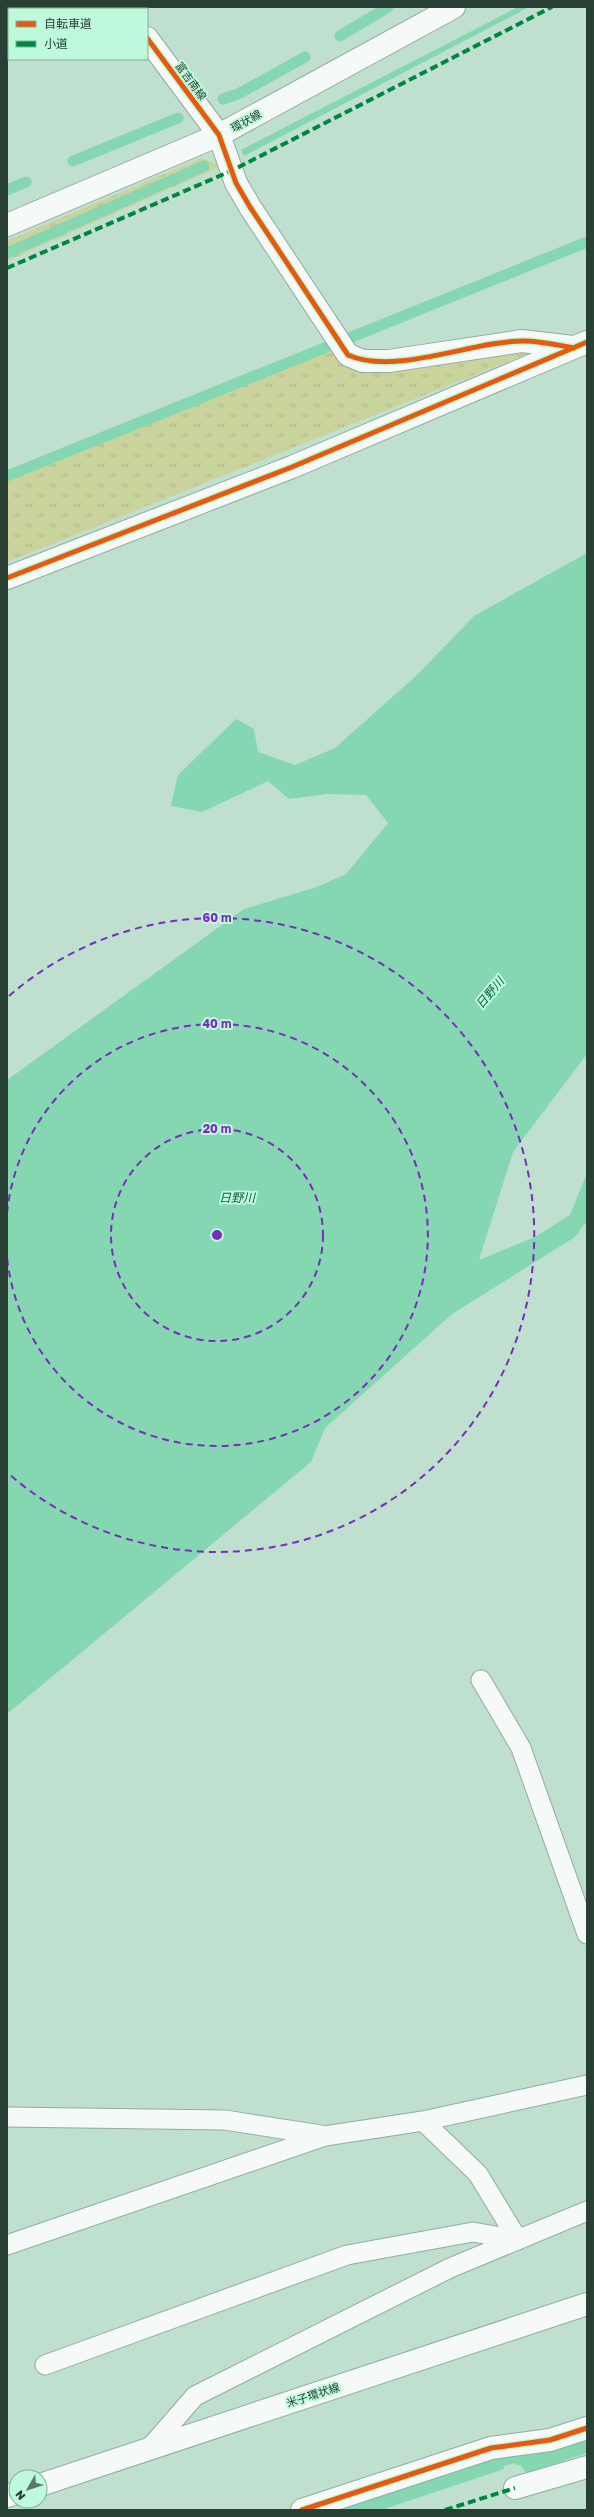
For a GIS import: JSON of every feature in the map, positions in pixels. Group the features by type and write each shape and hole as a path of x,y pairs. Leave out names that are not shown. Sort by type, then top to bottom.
{"street":[{"name":"環状線","path":"7,225 219,136 454,7"},
{"name":"富吉南線","path":"148,39 219,136 236,183 250,207 348,355 362,361 389,361 522,341 581,345"},
{"path":"7,578 292,467 581,345"},
{"name":"米子環状線","path":"48,2482 587,2304"},
{"path":"302,2510 492,2448 550,2440 587,2428"},
{"path":"515,2488 587,2467"}],"lane":[{"path":"481,1680 521,1748 587,1934"},
{"path":"7,2246 325,2136 423,2121 587,2085"},
{"path":"7,2117 225,2120 325,2136"},
{"path":"423,2121 478,2174 518,2240"},
{"path":"148,2450 195,2396 450,2268 587,2211"},
{"path":"46,2365 347,2255 473,2232 518,2240"}],"green space":[{"path":"202,158 221,166 7,261 7,241"},
{"path":"521,347 527,354 7,562 7,480 335,350 348,362"}],"water":[{"path":"518,7 529,7 244,156 241,150"},
{"name":"日野川","path":"587,553 587,1054 513,1152 479,1260 535,1237 570,1215 587,1173 587,1221 575,1237 452,1314 325,1428 311,1462 7,1714 7,1080 244,909 317,887 346,874 388,823 366,795 327,794 289,799 268,781 202,812 171,806 178,775 236,719 254,729 258,752 295,765 335,748 417,675 474,616"},
{"path":"587,2446 587,2453 526,2473 520,2465 516,2465 513,2460 523,2456 529,2466"},
{"path":"503,2463 504,2469 381,2510 361,2510"}],"waterway":[{"path":"340,36 388,7"},
{"path":"223,99 238,94 305,57"},
{"path":"73,161 178,118"},
{"path":"7,253 204,166"},
{"path":"7,190 26,182"},
{"path":"7,476 587,242"},
{"path":"352,2510 524,2454 529,2462 587,2443"}],"marked path":[{"path":"7,268 231,171 552,7"},
{"path":"445,2510 515,2488"}],"cycle path":[{"path":"148,39 219,135 236,183 250,207 348,355 367,360 388,362 411,360 503,342 523,341 542,342 574,348"},
{"path":"7,578 292,467 587,342"},
{"path":"302,2510 491,2448 550,2440 587,2428"}]}
